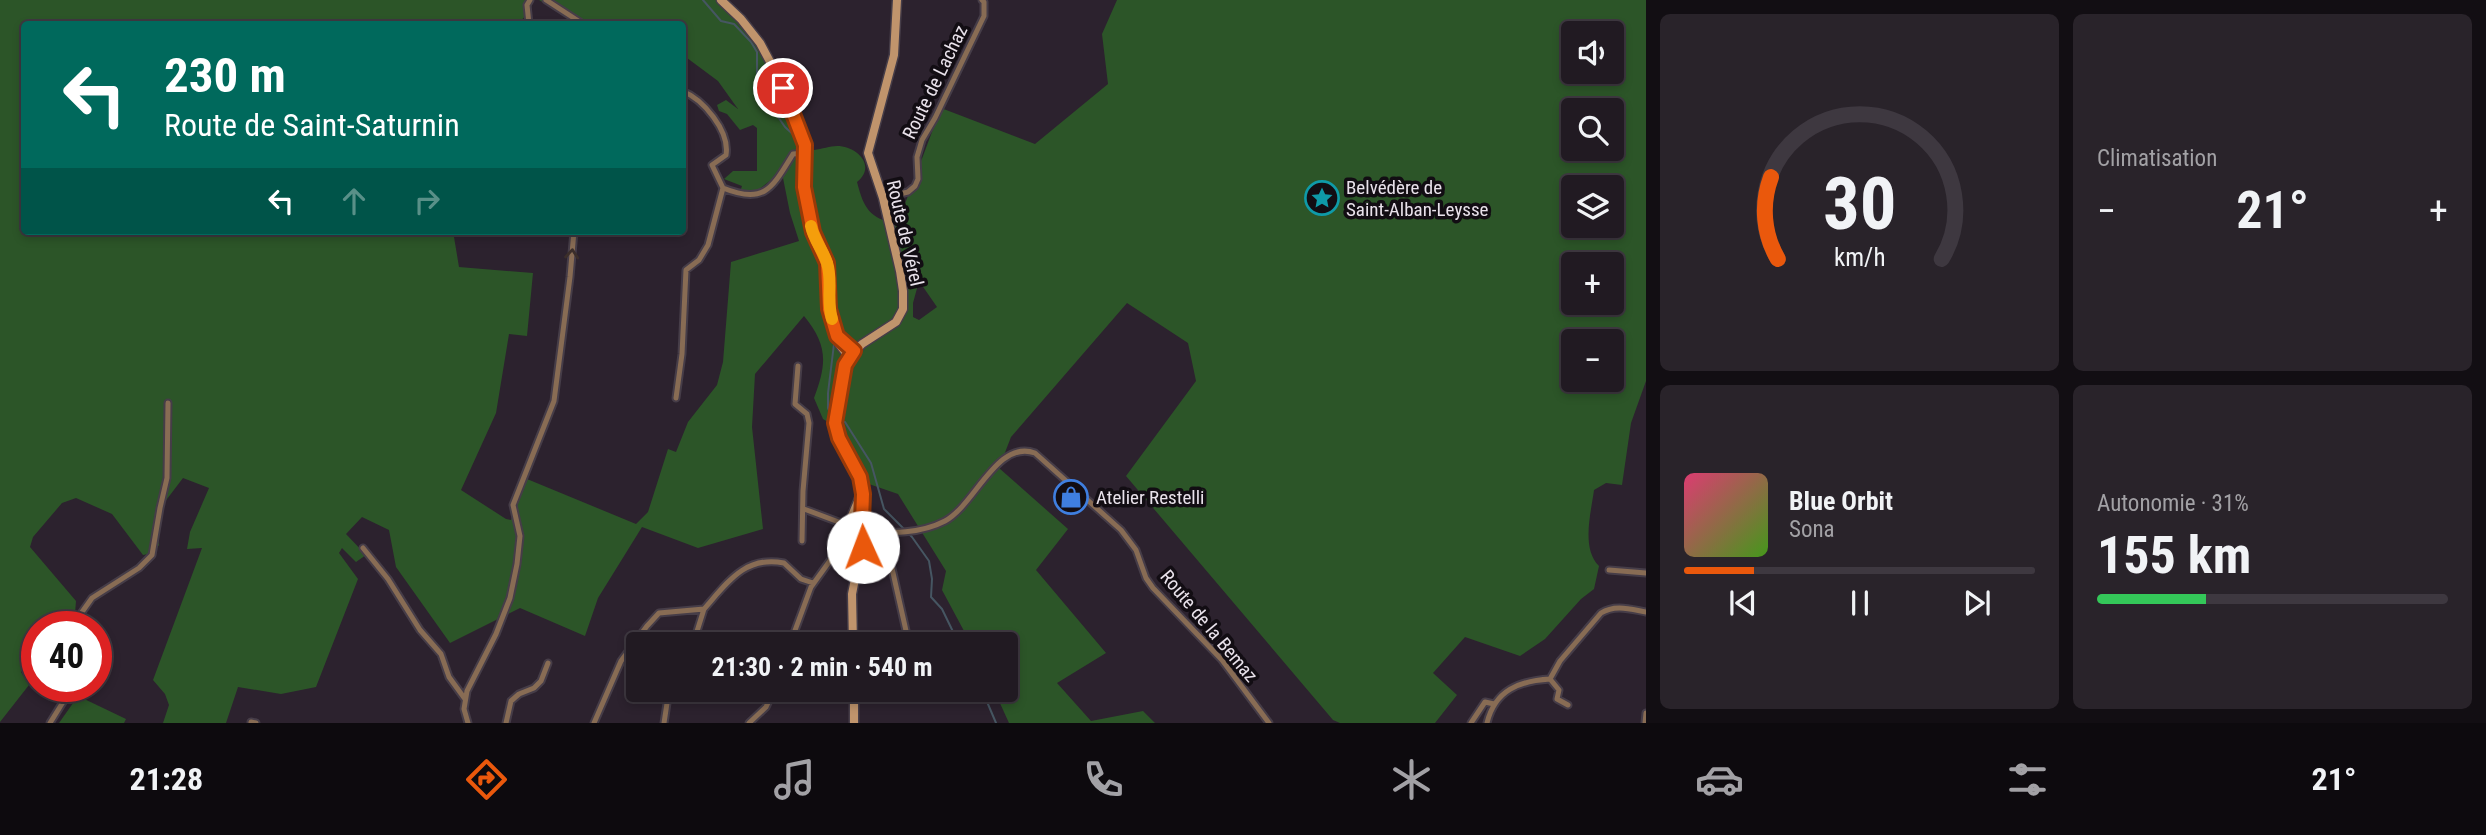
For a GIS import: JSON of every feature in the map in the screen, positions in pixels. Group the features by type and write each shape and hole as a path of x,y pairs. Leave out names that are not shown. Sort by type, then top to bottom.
{"street":[{"path":"529,21 527,5 530,0"},
{"path":"546,0 578,21"},
{"path":"721,0 760,43 783,88 805,145 764,193 754,197 741,196 723,188"},
{"name":"Route de Vérel","path":"851,354 890,327 903,309 904,291 883,198 869,159 869,148 894,55 897,0"},
{"name":"Route de Lachaz","path":"883,198 908,192 915,186 918,179 917,158 922,139 935,118 984,16 982,0"},
{"path":"676,398 683,343 685,270 699,260 708,245 723,188 712,165 726,155 725,139 704,104 686,93"},
{"path":"800,154 815,240 827,263 828,300 837,336 851,354 845,365 836,412 836,430 859,472 862,486 863,547 852,594 853,632"},
{"path":"467,722 465,699 472,678 496,634 510,598 520,549 513,505 554,401 574,235"},
{"path":"797,366 795,404 805,411 809,419 803,491 803,541"},
{"path":"83,611 92,598 139,568 152,555 167,478 169,403"},
{"name":"Route de la Bemaz","path":"863,528 894,532 914,530 947,520 1012,452 1027,450 1035,453 1121,530 1136,550 1146,578 1153,588 1222,660 1269,723"},
{"path":"860,554 858,544 844,531 857,507 862,486"},
{"path":"804,509 863,528"},
{"path":"795,632 813,583 850,538 863,528"},
{"path":"894,532 889,555 906,632"},
{"path":"363,548 388,579 420,630 441,653 449,677 465,699"},
{"path":"697,632 704,609 740,570 748,566 784,563 802,579 813,583"},
{"path":"1609,570 1646,573"},
{"path":"1550,679 1560,661 1601,613 1618,607 1646,612"},
{"path":"594,723 621,661 654,616 665,611 704,609"},
{"path":"506,723 511,701 541,681 548,663"},
{"path":"1487,723 1494,704 1515,686 1528,680 1550,679"},
{"path":"1550,679 1559,690 1557,699 1568,705"},
{"path":"50,723 63,702"},
{"path":"664,723 667,702"},
{"path":"749,723 768,702"},
{"path":"854,702 854,723"},
{"path":"1471,723 1485,702 1494,704"},
{"path":"1646,713 1646,723"}],"green space":[{"path":"0,0 533,0 530,11 521,21 21,21 21,235 454,235 459,267 533,273 527,336 509,334 496,413 461,490 511,520 527,479 636,524 648,512 668,449 676,452 688,422 717,385 723,362 731,262 799,241 783,178 776,176 753,194 740,192 742,186 724,179 733,171 757,171 757,128 753,125 740,130 727,114 719,111 717,105 726,100 738,109 718,81 686,57 686,21 574,21 539,0 718,0 753,36 778,84 801,140 814,150 837,146 857,153 865,164 863,176 857,182 865,205 880,219 897,225 941,108 1035,144 1108,84 1102,34 1117,0 1646,0 1646,381 1631,423 1622,485 1606,483 1594,490 1589,540 1593,559 1599,566 1594,589 1581,599 1545,639 1520,656 1465,637 1433,673 1457,695 1435,723 1340,723 1333,720 1126,476 1196,381 1188,343 1127,303 1011,437 999,468 1068,529 1036,570 1106,653 1057,683 1091,721 1143,711 1155,723 1009,723 999,702 1018,702 1018,632 965,632 942,590 946,571 898,494 866,483 843,431 823,419 814,398 821,375 823,355 818,336 804,316 755,374 752,427 763,529 698,548 642,527 598,598 585,636 520,608 450,643 396,567 389,530 362,517 346,534 366,555 356,562 342,548 339,553 358,579 316,687 281,694 238,687 226,723 163,723 169,705 165,694 153,680 202,548 187,549 190,532 209,488 183,478 164,503 155,528 159,545 154,553 143,555 112,514 76,498 62,503 33,537 30,547 76,601 75,611 21,611 21,695 0,722","holes":["919,281 937,307 919,320 913,317 913,303"]},
{"path":"74,702 91,702 126,719 124,723 59,723"}],"waterway":[{"path":"703,0 721,21 734,24 757,52 757,78 765,98 785,127 797,138 802,194"},
{"path":"824,276 821,307 834,344 828,393 828,408 833,420"},
{"path":"838,421 845,422 871,463 884,509 912,537 929,561 931,597 942,609 953,632"},
{"path":"987,702 996,723"}],"slow traffic":[{"path":"811,226 827,263 828,300 832,319"}],"place":[{"name":"Belvédère de Saint-Alban-Leysse","path":"1322,198"},
{"name":"Atelier Restelli","path":"1071,497"}],"route":[{"path":"783,88 805,145 804,187 815,240 827,263 829,309 837,336 854,351 845,365 835,423 839,438 860,477 863,494 862,521 865,529 863,547"}]}
